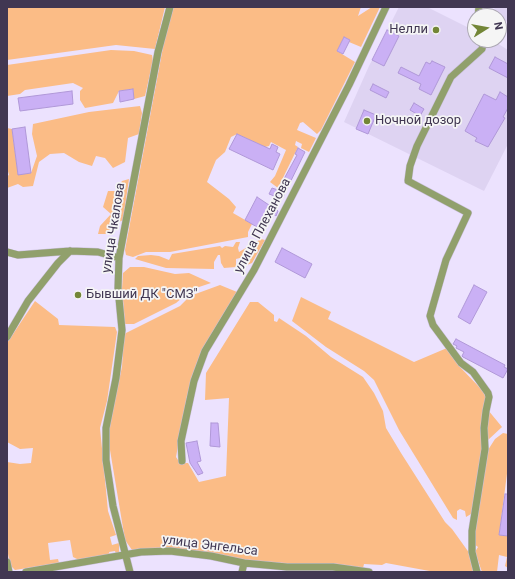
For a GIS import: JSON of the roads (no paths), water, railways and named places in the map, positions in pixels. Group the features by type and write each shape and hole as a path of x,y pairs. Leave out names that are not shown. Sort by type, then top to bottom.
{"street":[{"name":"улица Чкалова","path":"130,572 127,555 113,506 106,460 106,428 116,378 122,330 118,288 119,258 158,52 170,7"},
{"name":"улица Плеханова","path":"182,461 181,441 194,381 205,351 254,270 349,85 386,7"},
{"path":"477,572 472,552 472,531 485,449 484,422 489,397 488,393 473,372 461,363 433,325 430,316 446,260 468,213 408,181 410,166 417,146 451,77 482,48"},
{"path":"7,252 18,255 70,251 98,252 119,258"},
{"path":"7,337 28,301 58,263 70,251"},
{"name":"улица Энгельса","path":"26,572 127,555 170,551 211,556 244,563 287,567 333,567 368,572"},
{"path":"7,562 9,572"},
{"path":"242,572 244,563"}],"place":[{"name":"Нелли","path":"436,30"},
{"name":"Ночной дозор","path":"367,121"},
{"name":"Бывший ДК \"СМЗ\"","path":"78,295"}]}
